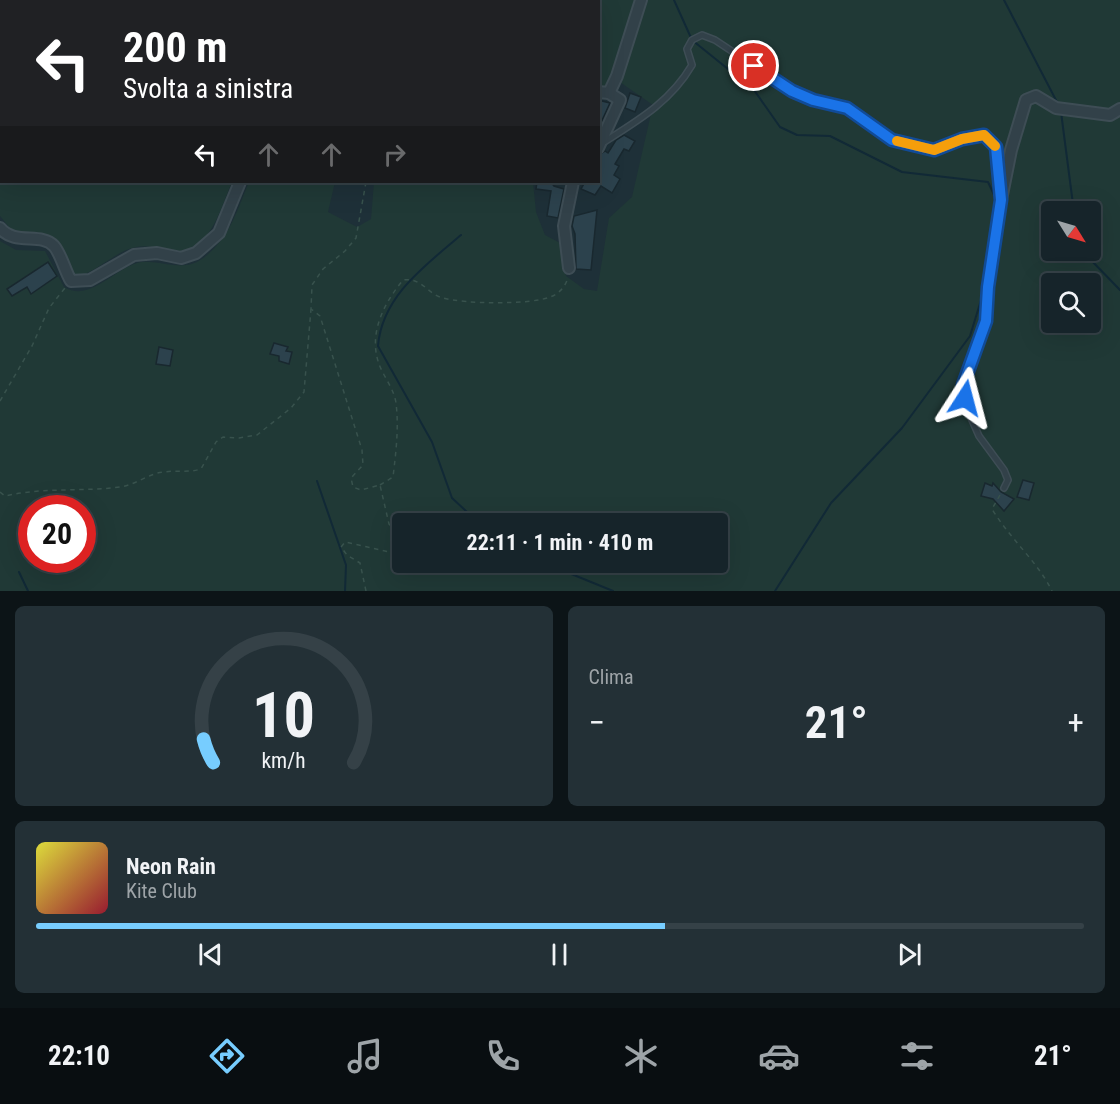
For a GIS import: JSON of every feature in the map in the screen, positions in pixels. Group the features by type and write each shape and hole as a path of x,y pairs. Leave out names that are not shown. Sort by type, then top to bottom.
{"street":[{"path":"600,145 620,100 604,93 617,76 641,0"},
{"path":"1001,200 1011,150 1026,100 1036,96 1051,107 1110,115 1120,109"},
{"path":"0,228 11,237 46,240 54,246 71,281 90,280 134,255 157,253 182,258 196,253 219,233 240,183"},
{"path":"569,268 564,226 573,183"}],"lane":[{"path":"600,145 656,109 682,83 692,65 687,49 692,40 702,35 715,40 792,91 813,100 847,108 892,140 934,150 962,139 984,135 996,147 1001,200 988,287 986,321 963,385 968,411 979,436 1004,470 1008,480 1004,488"}],"path":[{"path":"0,492 5,496 46,488 100,489 126,486 162,472 190,472 201,469 216,442 223,437 239,438 256,435 291,408 304,392 312,285 322,269 356,238 366,183"},
{"path":"310,309 320,316 362,450 363,465 351,478 353,487 361,490 380,485 393,477 397,442 396,401 377,359 375,337 380,318 390,296 403,280 417,280 440,298 471,304 549,298 561,291 567,281 569,268"},
{"path":"0,401 32,346 49,308 71,281"},
{"path":"380,485 389,524 392,528"},
{"path":"1004,488 992,509 1004,530 1046,577 1053,591"},
{"path":"366,591 360,563 347,555 341,547 345,542 392,553"}],"green space":[{"path":"600,0 1120,0 1120,591 0,591 0,241 16,250 45,251 64,287 75,291 86,290 138,263 185,265 199,261 222,240 249,183 335,183 328,212 357,227 371,219 374,183 533,183 536,212 545,235 562,244 566,276 584,289 597,291 609,218 632,197 653,105 617,80 610,95 600,92"},
{"path":"0,183 232,183 212,227 205,238 196,245 186,250 173,251 141,246 128,249 93,270 78,276 70,267 63,249 54,238 44,234 14,233 0,216"}],"building":[{"path":"630,93 641,97 635,112 625,108"},
{"path":"600,100 610,103 600,125"},
{"path":"624,135 635,141 629,151 624,149 615,164 619,166 614,175 620,179 612,193 601,186 595,195 581,189 584,183 600,183 600,154 605,151 608,153 616,140"},
{"path":"537,183 552,183 564,189 558,218 547,216 551,191 536,189"},
{"path":"597,210 591,270 576,269 575,234 572,226 574,216"},
{"path":"48,262 57,276 31,294 27,287 12,296 7,289"},
{"path":"274,343 288,347 286,351 292,352 289,364 279,361 279,356 270,354"},
{"path":"159,347 173,350 170,366 156,364"},
{"path":"1023,480 1034,483 1029,500 1017,497"},
{"path":"985,483 992,486 993,483 1001,492 1014,499 1004,511 993,499 981,496"}],"waterway":[{"path":"674,0 692,40 754,90 780,127 797,135 830,136 902,172 988,182 996,199 982,297 970,336 902,428 831,503 775,591"},
{"path":"1004,0 1058,104"},
{"path":"1061,112 1073,201"},
{"path":"461,235 420,270 397,297 381,328 378,346 432,442 452,498 468,513"},
{"path":"1092,261 1120,290"},
{"path":"317,481 346,565 345,591"},
{"path":"19,573 28,591"},
{"path":"569,573 613,591"}],"slow traffic":[{"path":"897,141 934,150 962,139 984,135 995,146"}],"route":[{"path":"754,66 792,91 813,100 847,108 892,140 934,150 962,139 984,135 996,147 1001,200 988,287 986,321 976,355 963,385 965,398"}]}
